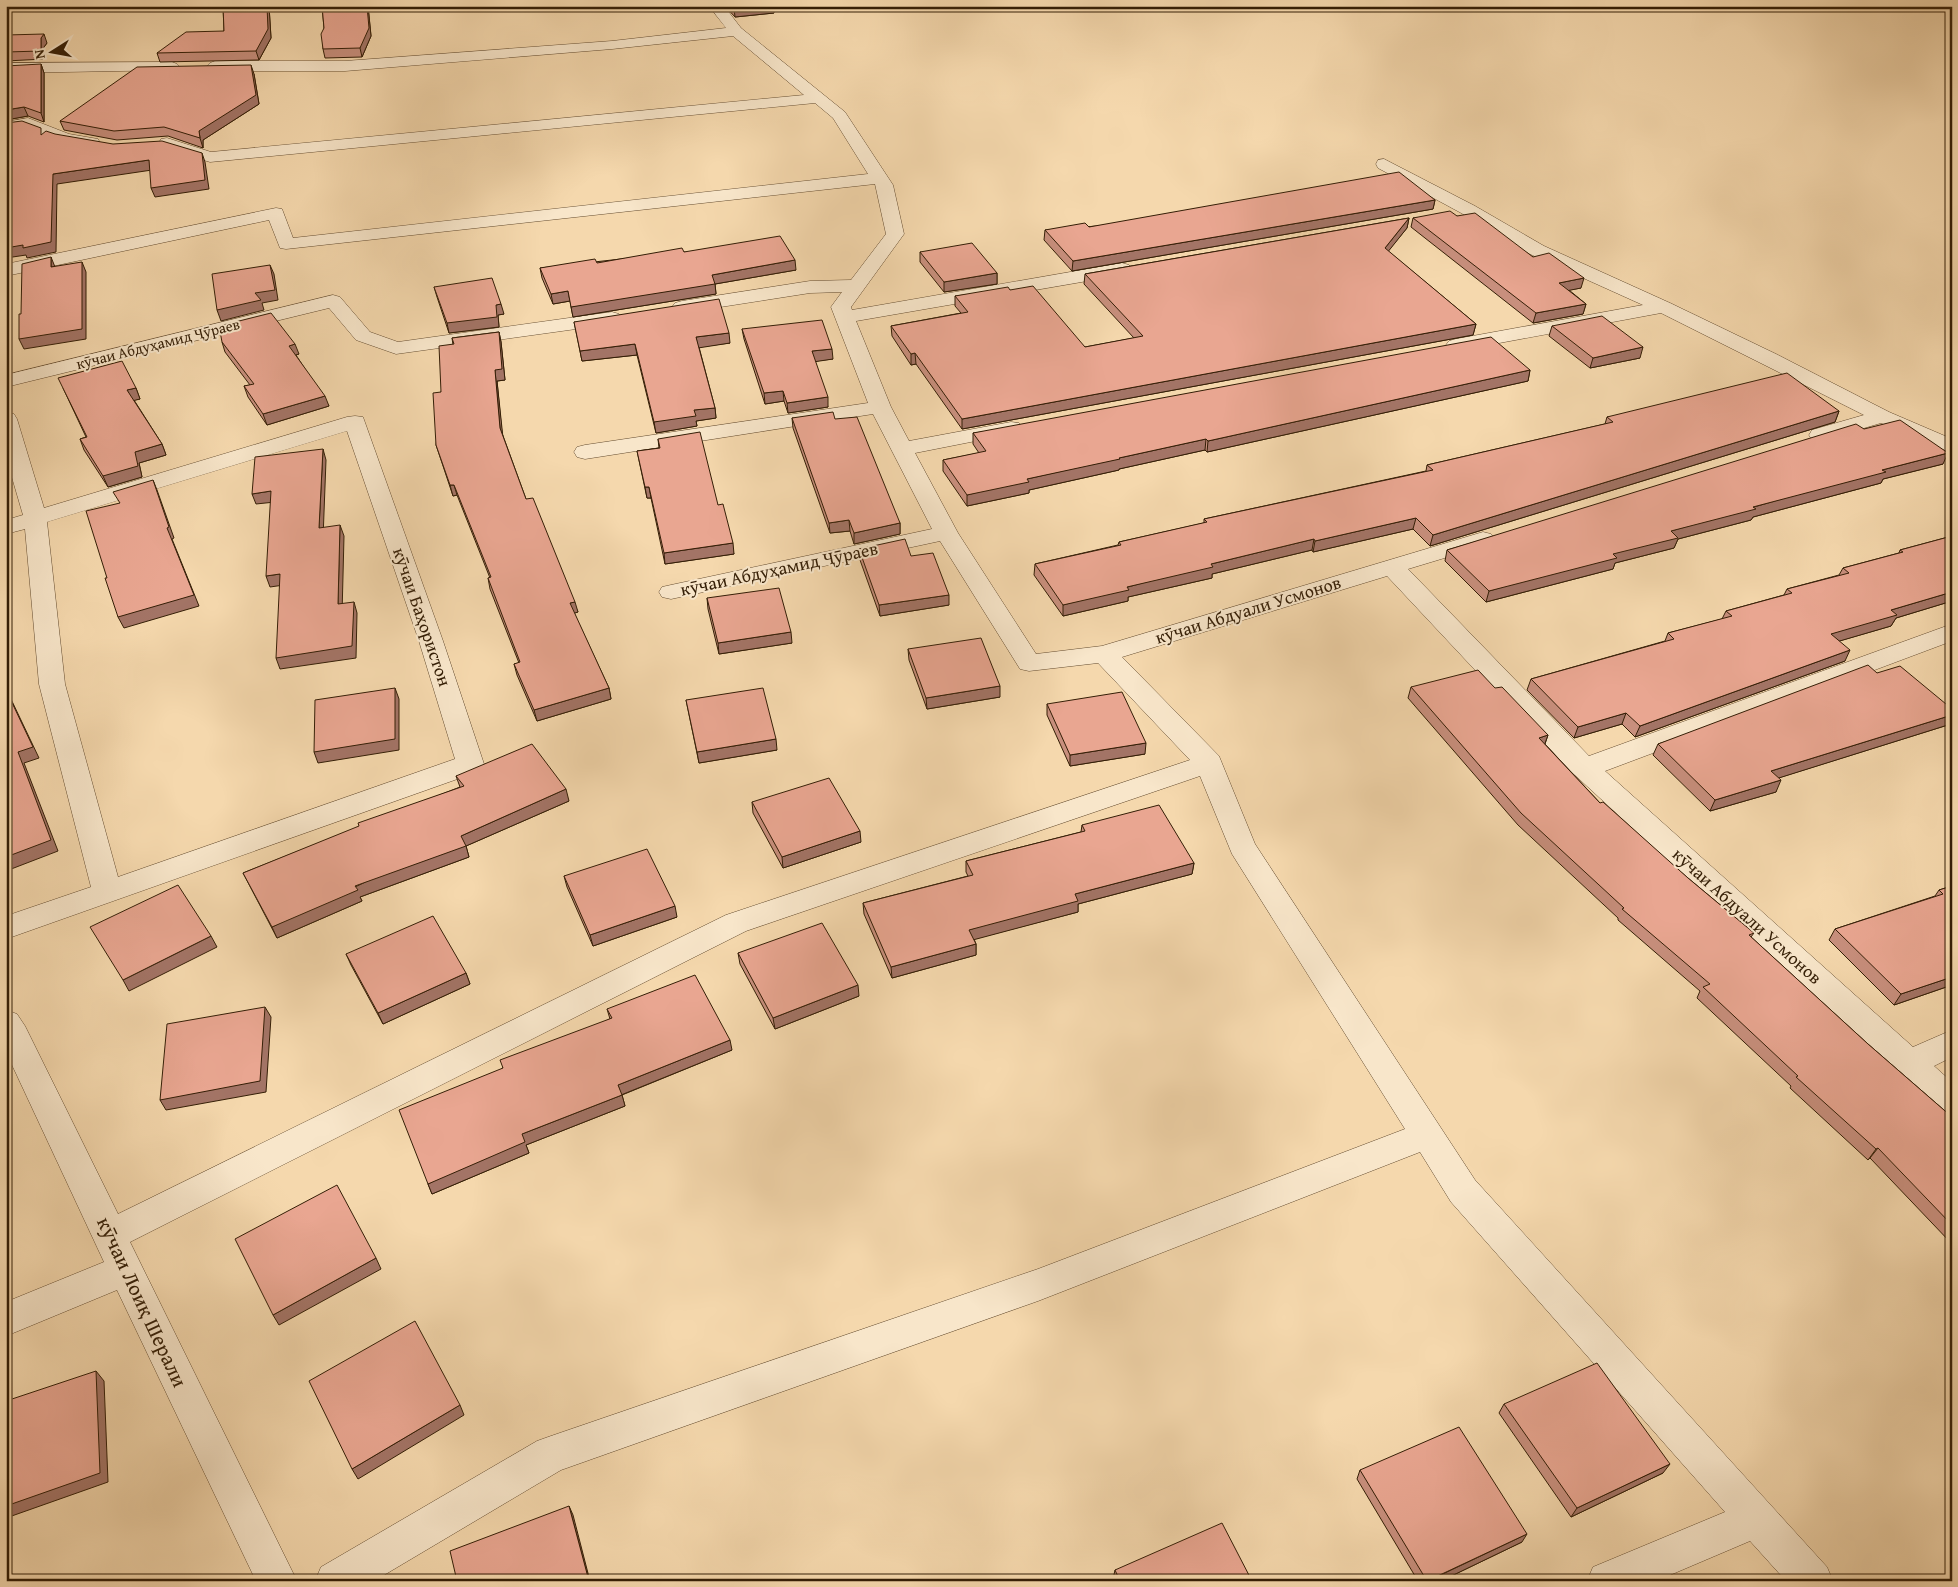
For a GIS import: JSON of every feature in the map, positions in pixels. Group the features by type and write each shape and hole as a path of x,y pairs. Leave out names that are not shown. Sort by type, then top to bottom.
{"street":[{"path":"716,6 736,31 839,115 884,185 895,234 841,307 880,407 946,533"},
{"path":"6,68 50,66 114,69 192,66 345,66 612,45 736,31"},
{"path":"151,144 167,143 210,157 818,98"},
{"path":"6,126 28,123 65,138 109,146"},
{"path":"1384,164 1538,250 1769,358 1882,416 1952,446"},
{"path":"6,270 276,213 286,244 880,178"},
{"path":"1440,215 1469,210"},
{"path":"845,317 1137,267"},
{"path":"662,310 810,287 857,286"},
{"name":"кӯчаи Абдуҳамид Ҷӯраев","path":"6,382 333,301 363,336 396,348 565,326 632,315"},
{"path":"1439,349 1663,307"},
{"path":"585,452 880,407"},
{"path":"1796,442 1882,416"},
{"path":"6,419 35,518 52,684 107,892"},
{"name":"кӯчаи Баҳористон","path":"6,527 355,422 431,641 470,764 6,928"},
{"path":"902,449 1028,425"},
{"name":"кӯчаи Абдуҳамид Ҷӯраев","path":"671,592 946,533"},
{"name":"кӯчаи Абдуали Усмонов","path":"946,533 1030,663 1104,654 1502,533"},
{"name":"кӯчаи Абдуали Усмонов","path":"1392,567 1585,768 1952,1102"},
{"path":"1585,768 1952,632"},
{"path":"1104,654 1209,763 1242,847 1463,1192 1813,1581"},
{"path":"110,1235 736,923 1209,763"},
{"name":"кӯчаи Лоиқ Шерали","path":"6,1022 14,1035 125,1270 277,1581"},
{"path":"1908,1063 1952,1043"},
{"path":"335,1581 551,1455 1038,1286 1426,1135"},
{"path":"6,1320 125,1270"},
{"path":"1607,1581 1757,1518"}],"building":[{"path":"223,6 267,6 268,29 256,51 157,53 186,32 224,31"},
{"path":"322,6 367,6 369,28 360,48 323,49 321,34 324,28"},
{"path":"732,6 758,6 734,8"},
{"path":"44,34 41,38 41,51 6,52 6,35"},
{"path":"41,64 41,113 24,107 6,110 6,66"},
{"path":"251,65 256,95 199,131 200,138 164,127 114,131 60,121 137,67"},
{"path":"22,121 41,128 41,135 46,131 113,144 162,141 202,153 205,180 151,188 149,160 53,174 51,242 23,248 23,245 6,248 6,123"},
{"path":"1399,172 1435,200 1073,261 1045,230 1085,223 1089,227"},
{"path":"1450,211 1457,216 1475,213 1533,257 1549,253 1584,278 1559,283 1586,304 1536,313 1413,218"},
{"path":"1409,218 1385,248 1476,324 962,419 915,353 911,354 891,326 968,312 955,296 1008,287 1010,290 1033,286 1085,347 1143,336 1085,274"},
{"path":"780,236 795,260 712,275 715,284 571,307 568,291 551,294 540,268 595,259 597,263 682,248 684,252"},
{"path":"972,243 997,273 944,282 920,252"},
{"path":"51,257 51,267 82,262 82,329 19,339 22,264"},
{"path":"270,265 275,290 255,293 261,300 217,310 212,274"},
{"path":"492,278 501,304 496,305 497,317 447,323 434,287"},
{"path":"719,299 729,333 696,337 715,408 694,410 696,416 654,422 635,344 580,351 574,322"},
{"path":"271,313 295,344 289,346 325,396 263,414 244,386 254,384 222,342 219,326"},
{"path":"1602,316 1643,347 1593,358 1552,326"},
{"path":"822,320 832,349 812,351 828,397 787,403 783,391 764,393 742,329"},
{"path":"499,332 502,369 495,370 500,428 526,499 533,498 575,602 570,603 609,688 534,710 514,664 520,662 488,578 491,577 454,485 450,485 436,445 433,393 441,392 439,346 454,344 452,338"},
{"path":"1491,337 1530,370 1208,441 1206,439 1119,458 1027,479 1029,482 967,495 943,460 986,451 973,433"},
{"path":"122,361 136,388 127,390 162,444 135,452 138,466 103,476 80,439 87,437 58,378"},
{"path":"1787,373 1839,411 1433,535 1416,518 1315,541 1314,539 1211,564 1213,567 1127,587 1129,590 1063,605 1035,564 1121,545 1119,542 1207,522 1204,519 1433,470 1427,465 1613,422 1607,417"},
{"path":"833,412 835,419 857,417 900,523 854,533 849,520 829,523 792,418"},
{"path":"1900,420 1948,453 1882,470 1886,472 1753,507 1756,509 1671,531 1678,538 1613,554 1617,558 1489,591 1447,550 1856,424 1864,429"},
{"path":"700,432 718,505 723,504 733,543 664,553 649,487 645,487 637,451 660,448 658,439"},
{"path":"323,449 319,528 340,525 338,604 354,602 352,646 276,658 280,574 266,576 271,491 252,494 255,457"},
{"path":"153,480 169,527 167,528 194,595 118,617 86,511 120,503 113,492"},
{"path":"1952,536 1952,592 1891,610 1897,615 1831,634 1850,650 1640,726 1626,713 1578,727 1531,679 1674,639 1668,633 1732,616 1726,611 1792,593 1787,589 1849,573 1843,568 1903,552 1900,550"},
{"path":"905,539 911,556 933,553 949,595 879,605 859,549"},
{"path":"779,588 791,632 718,643 707,598"},
{"path":"981,638 1000,686 926,698 908,649"},
{"path":"1868,665 1877,673 1900,666 1952,709 1952,715 1771,771 1781,780 1715,800 1658,744"},
{"path":"1478,670 1495,688 1502,687 1548,735 1539,738 1600,803 1603,802 1688,878 1754,933 1749,935 1868,1044 1952,1117 1952,1225 1878,1148 1876,1149 1796,1077 1798,1076 1703,987 1710,984 1622,909 1624,908 1521,813 1411,687"},
{"path":"395,688 395,739 314,752 315,700"},
{"path":"763,688 776,739 697,752 686,700"},
{"path":"6,690 33,747 18,752 51,840 6,857"},
{"path":"1122,692 1146,743 1070,755 1047,704"},
{"path":"532,744 566,789 461,836 466,846 355,886 358,890 272,927 243,873 359,826 358,823 464,786 456,776"},
{"path":"829,778 860,831 782,857 752,802"},
{"path":"1159,805 1194,863 1075,894 1078,901 969,930 976,944 891,967 863,903 973,875 966,861 1085,831 1082,825"},
{"path":"647,849 675,906 590,935 564,876"},
{"path":"178,885 211,936 123,980 90,927"},
{"path":"1952,886 1952,977 1901,994 1835,929 1943,894 1939,890"},
{"path":"433,916 466,973 378,1013 346,954"},
{"path":"822,923 858,985 773,1018 738,953"},
{"path":"695,975 730,1040 618,1085 622,1095 522,1134 525,1142 428,1184 399,1110 503,1068 500,1060 612,1018 607,1009"},
{"path":"265,1007 260,1081 160,1100 167,1024"},
{"path":"337,1185 376,1258 273,1315 235,1239"},
{"path":"415,1321 460,1405 352,1469 309,1381"},
{"path":"1597,1363 1670,1464 1577,1508 1504,1404"},
{"path":"96,1371 100,1473 6,1506 6,1401"},
{"path":"1459,1427 1527,1534 1427,1581 1360,1470"},
{"path":"569,1506 589,1581 457,1581 450,1551"},
{"path":"1222,1523 1252,1581 1120,1581 1115,1570"},
{"path":"1778,1576 1782,1581 1768,1581"}]}
